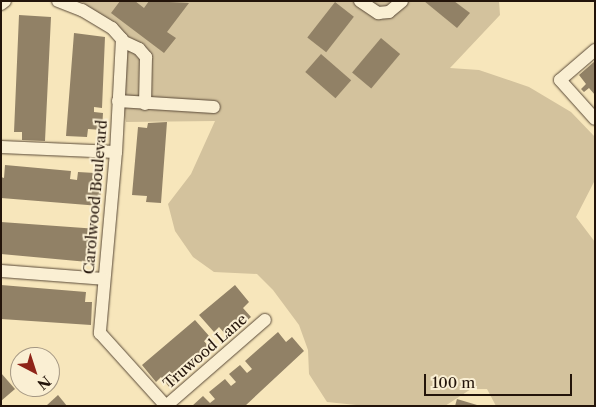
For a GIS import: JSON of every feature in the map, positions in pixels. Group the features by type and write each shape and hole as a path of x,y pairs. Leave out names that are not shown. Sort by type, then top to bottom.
{"street":[{"path":"1,4 5,1"},
{"path":"58,1 82,10 112,28 122,41 139,49 146,57 144,104"},
{"path":"360,1 378,13 389,12 402,1"},
{"name":"Carolwood Boulevard","path":"122,41 116,152 100,333 166,406"},
{"path":"595,50 560,80 595,119"},
{"path":"118,101 214,107"},
{"path":"1,148 116,152"},
{"path":"1,271 104,280"},
{"name":"Truwood Lane","path":"166,406 265,320"}],"shaded area":[{"path":"81,1 499,1 500,15 450,68 479,70 529,87 571,112 595,137 595,180 576,217 595,242 595,406 496,406 487,389 471,389 445,406 366,406 327,402 309,374 308,350 299,325 273,290 257,274 214,272 193,257 175,231 168,204 191,174 215,121 126,122 123,107 127,41"}],"building":[{"path":"120,1 135,1 144,8 149,1 189,3 167,32 176,38 164,53 111,13"},
{"path":"424,1 454,1 470,13 457,28"},
{"path":"335,2 354,17 326,52 307,37"},
{"path":"19,15 51,17 45,141 22,140 22,132 14,132"},
{"path":"74,33 105,37 102,108 94,107 94,112 103,113 102,130 88,129 87,137 66,136"},
{"path":"381,38 400,54 371,89 352,72"},
{"path":"321,54 351,80 335,98 305,72"},
{"path":"595,61 595,95 589,88 584,92 581,89 586,84 579,75"},
{"path":"167,122 161,203 146,202 147,196 132,195 138,127 147,128 148,123"},
{"path":"5,165 71,171 70,179 77,180 78,172 95,173 94,186 101,186 100,206 1,198 1,177 4,178"},
{"path":"1,222 98,229 96,253 89,252 88,262 1,254"},
{"path":"1,285 86,292 85,302 92,302 91,325 1,319"},
{"path":"235,285 249,302 243,308 251,317 228,337 219,327 214,332 199,315"},
{"path":"195,320 210,337 204,341 212,351 187,372 182,366 178,370 183,376 170,388 161,377 156,382 142,365"},
{"path":"278,332 286,342 292,337 304,351 245,406 192,406 203,396 210,403 215,399 209,392 225,379 231,386 236,382 229,374 240,365 247,373 252,369 245,361"},
{"path":"1,373 10,383 10,393 1,401"},
{"path":"56,397 60,397 67,406 46,406"},
{"path":"457,399 477,405 477,406 455,406"}]}
